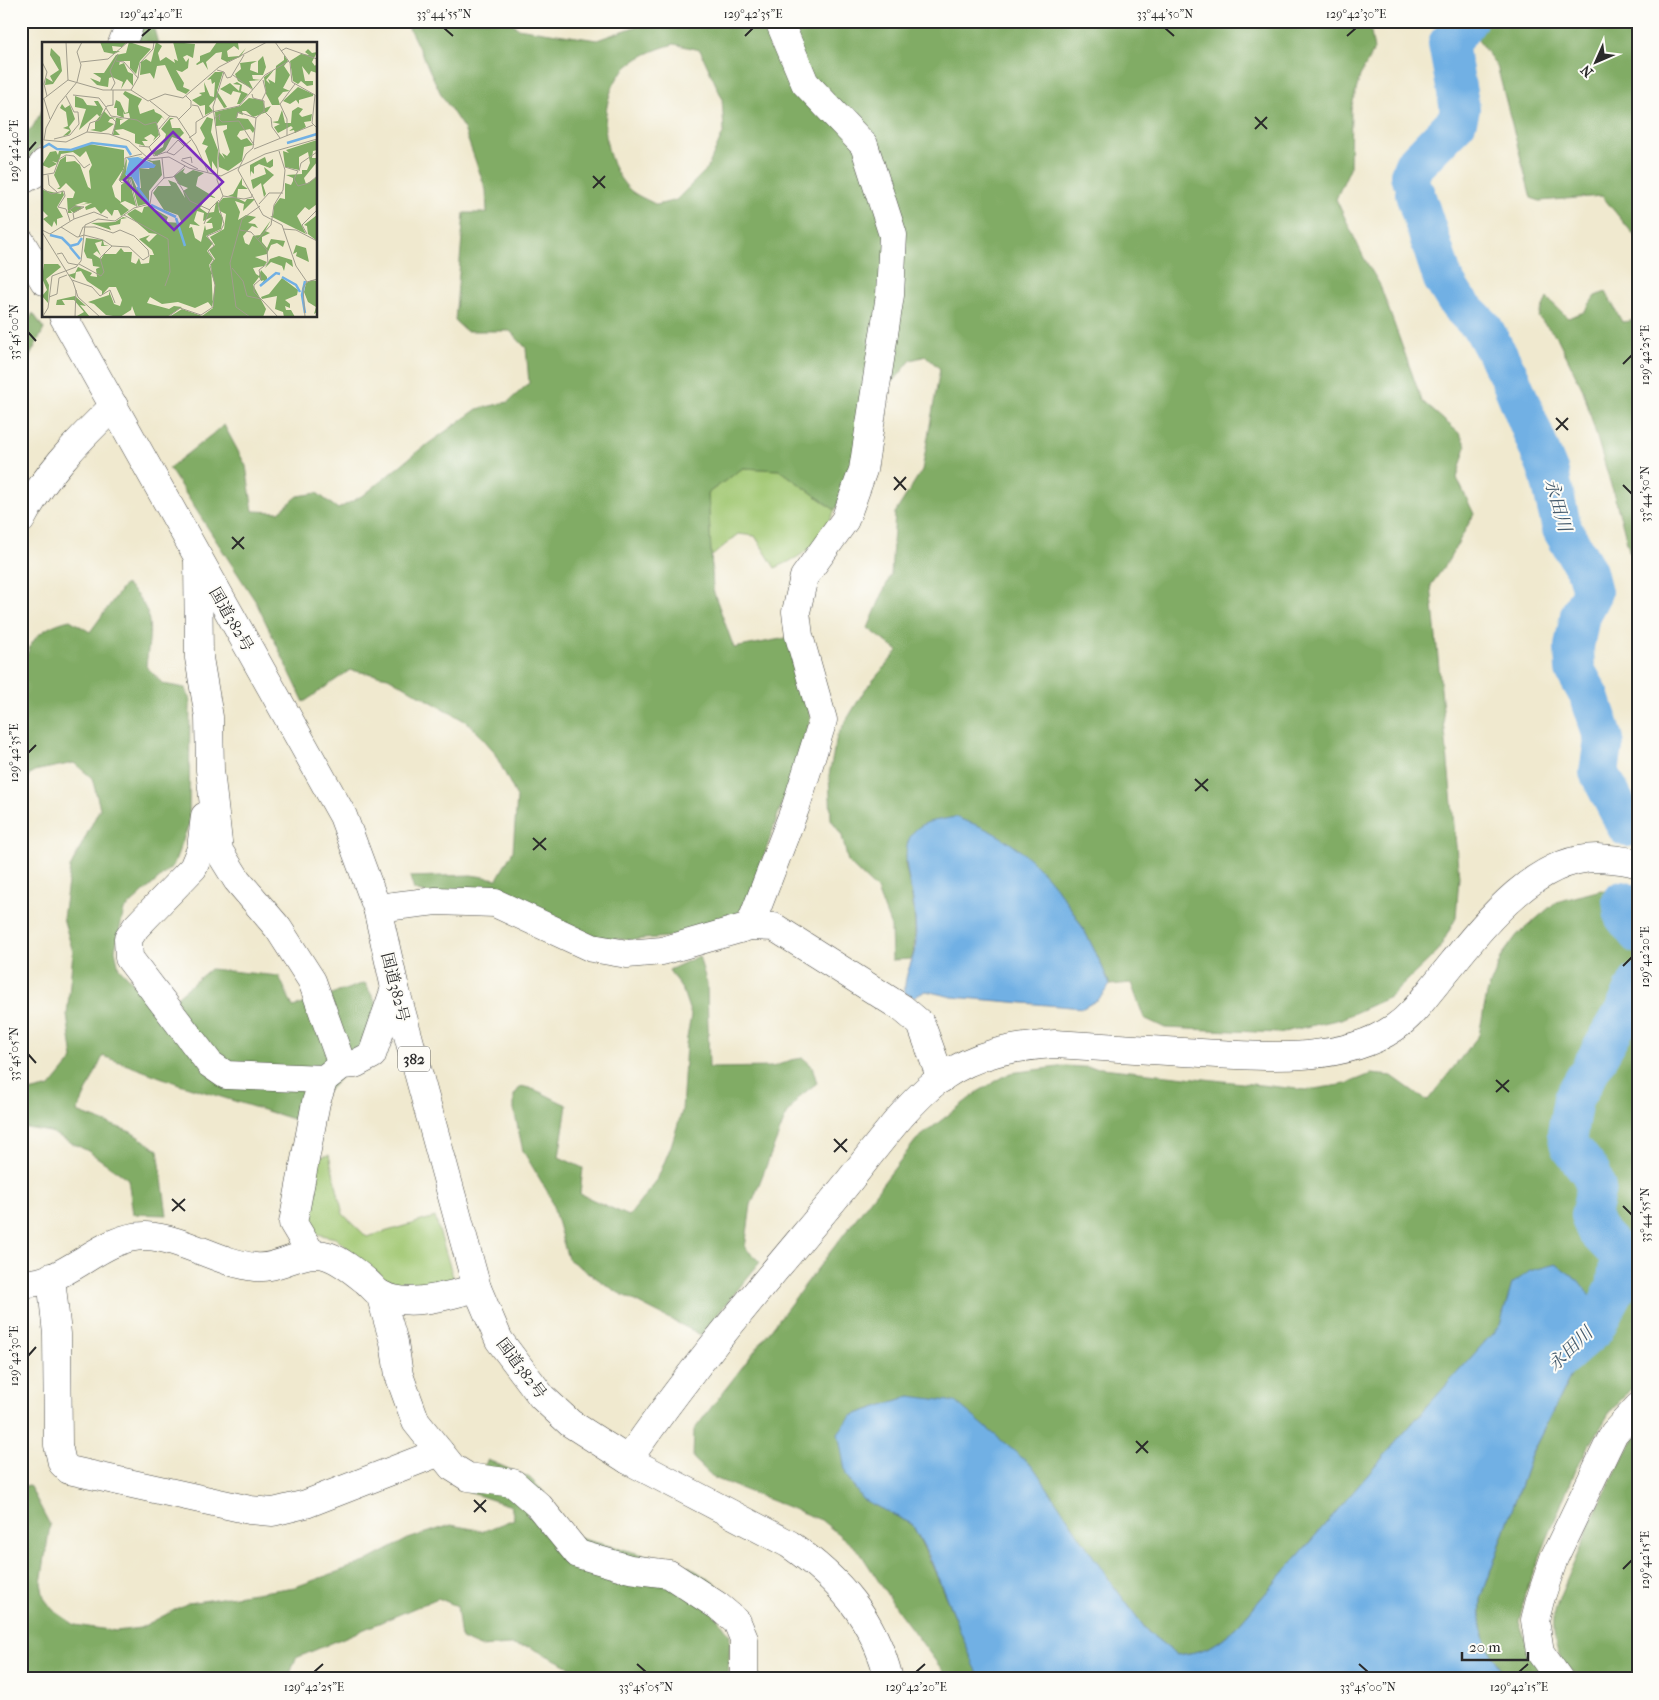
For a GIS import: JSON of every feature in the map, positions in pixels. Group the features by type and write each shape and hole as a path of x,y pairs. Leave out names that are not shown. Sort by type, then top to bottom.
{"main road":[{"path":"123,42 131,21"},
{"path":"750,926 796,806 823,720 799,636 796,612 804,577 845,520 863,470 890,295 893,235 864,145 805,83 779,21"},
{"path":"21,181 37,172 42,166"},
{"path":"21,242 42,279"},
{"name":"国道382号","path":"64,318 343,816 377,908 395,988 477,1288 499,1340 542,1397 570,1423 628,1460 789,1544 813,1560 839,1584 862,1613 874,1636 889,1679"},
{"path":"21,520 32,498 90,429 114,406"},
{"path":"198,558 199,658 208,716 210,770 219,850 237,880 278,928 312,981 333,1072 316,1102 293,1223 311,1253"},
{"path":"210,770 201,849 193,868 136,927 128,939 128,958 210,1064 226,1075 333,1072 355,1064 372,1055 395,988"},
{"path":"628,1460 656,1419 895,1125 941,1079 971,1061 998,1050 1055,1044 1258,1056 1322,1053 1356,1045 1379,1037 1410,1015 1470,942 1522,888 1563,863 1587,858 1629,861 1638,864"},
{"path":"377,908 436,901 495,903 592,948 627,954 662,951 750,926 774,927 902,1008 921,1024 941,1079"},
{"path":"21,1283 33,1284 51,1278 126,1238 147,1236 171,1241 206,1254 254,1267 268,1268 311,1253 328,1256 346,1266 380,1294 400,1300 427,1299 477,1288"},
{"path":"51,1278 57,1334 58,1446 62,1464 69,1470 250,1510 273,1512 306,1504 440,1452"},
{"path":"380,1294 394,1342 399,1375 416,1422 452,1467 468,1477 513,1483 539,1506 578,1554 630,1569 669,1574 718,1606 736,1622 744,1639 744,1679"},
{"path":"1560,1679 1540,1652 1535,1620 1540,1600 1554,1558 1614,1432 1638,1406"}],"green space":[{"path":"411,21 511,21 517,28 597,40 640,25 642,21 1376,21 1370,26 1374,50 1360,76 1351,109 1350,168 1336,199 1364,258 1380,285 1422,401 1460,434 1466,446 1457,478 1474,514 1447,563 1431,585 1459,877 1456,918 1438,951 1390,997 1341,1019 1279,1033 1165,1028 1144,1018 1131,983 1110,985 1088,938 1063,898 1031,862 990,831 905,863 914,911 914,947 912,959 892,960 891,927 877,890 848,862 842,836 831,819 829,775 837,736 864,691 898,651 868,628 891,574 895,513 922,470 940,369 926,356 911,360 894,381 867,381 852,479 835,510 780,470 743,468 708,493 713,590 734,648 791,637 811,718 750,897 736,916 668,937 632,940 603,938 414,890 410,877 471,875 497,879 513,851 517,797 493,750 470,724 388,677 350,670 304,702 256,602 169,468 224,425 246,466 253,511 279,512 298,496 317,493 338,509 365,494 418,451 477,409 508,402 529,383 526,348 510,331 466,331 455,321 464,213 487,213 486,190 464,129 442,96 408,26","holes":["674,44 700,50 722,98 724,131 707,169 676,200 657,205 630,190 620,178 613,164 608,149 606,133 608,100 613,86 621,73 639,58"]},
{"path":"1464,21 1638,21 1638,240 1602,196 1540,201 1531,198 1497,66"},
{"path":"144,23 154,29 157,42 134,42"},
{"path":"42,110 42,143 21,167 21,135 32,128"},
{"path":"1606,292 1622,322 1638,320 1638,588 1623,526 1583,390 1557,337 1538,317 1547,298 1568,318 1584,312 1595,296"},
{"path":"33,313 44,329 21,373 21,335"},
{"path":"743,468 780,470 835,510 812,546 797,557 775,568 755,536 738,534 711,557 708,493"},
{"path":"125,584 135,594 147,612 150,631 146,666 163,684 185,688 190,700 189,824 173,866 124,910 115,950 119,968 160,1011 210,969 279,976 293,1007 365,983 377,1005 363,1054 299,1121 179,1084 103,1056 77,1112 131,1132 158,1150 167,1215 133,1214 128,1179 88,1151 50,1132 21,1127 21,1094 50,1087 73,1059 67,1015 73,952 63,918 70,868 100,808 92,778 74,763 34,771 21,784 20,711 26,656 39,634 59,623 70,620 90,632"},
{"path":"1601,890 1638,897 1638,1381 1610,1412 1575,1470 1525,1594 1519,1622 1530,1654 1545,1679 1509,1679 1490,1651 1481,1623 1481,1599 1531,1455 1570,1377 1512,1284 1501,1325 1416,1419 1240,1623 1212,1646 1188,1653 1177,1655 1148,1632 1107,1577 910,1396 851,1416 862,1499 912,1524 981,1679 949,1679 896,1608 859,1551 821,1520 714,1478 693,1458 694,1430 916,1140 979,1091 1010,1073 1066,1066 1102,1068 1307,1090 1346,1084 1371,1074 1392,1076 1427,1101 1479,1035 1487,993 1503,954 1517,935 1556,902"},
{"path":"699,956 707,984 709,1068 773,1067 791,1060 803,1058 812,1066 817,1083 799,1097 785,1118 751,1205 745,1248 760,1262 701,1335 617,1292 568,1259 550,1196 523,1151 514,1110 514,1095 521,1086 540,1092 567,1105 559,1157 583,1168 580,1194 629,1216 657,1180 671,1146 682,1111 686,1044 691,1015 683,991 669,970"},
{"path":"329,1155 343,1214 367,1237 435,1217 454,1280 412,1287 385,1279 335,1238 313,1233 303,1211 315,1158"},
{"path":"1638,1433 1638,1679 1603,1680 1586,1678 1565,1666 1557,1651 1554,1633 1556,1608 1602,1498"},
{"path":"488,1460 530,1478 543,1491 575,1537 690,1567 717,1585 717,1617 730,1635 728,1679 594,1679 530,1647 511,1645 480,1647 461,1639 457,1606 438,1598 296,1658 288,1679 21,1679 21,1487 29,1485 50,1525 41,1583 44,1598 53,1610 75,1625 116,1631 140,1628 188,1603 295,1587 365,1562 408,1539 451,1525 484,1531 514,1519 511,1506 465,1491"}],"water":[{"path":"955,817 986,829 1011,844 1048,877 1077,918 1110,985 1099,999 1083,1008 952,997 926,991 914,997 905,993 906,980 916,941 914,907 907,872 907,847 910,837 917,828 929,822"},
{"path":"1556,1264 1578,1280 1596,1303 1594,1329 1531,1455 1481,1599 1481,1623 1486,1642 1509,1679 981,1679 930,1558 912,1524 862,1499 846,1475 838,1433 851,1416 910,1396 956,1402 1034,1468 1107,1577 1148,1632 1177,1655 1205,1649 1219,1642 1240,1623 1500,1325 1512,1284 1530,1271"}],"waterway":[{"name":"永田川","path":"1410,175 1414,165 1457,121 1460,109 1448,44 1467,21"},
{"name":"永田川","path":"1415,194 1443,279 1458,303 1483,328 1510,378 1549,473 1562,529 1587,572 1592,592 1580,615 1574,647 1575,670 1590,697 1604,740 1599,772 1627,827"},
{"name":"永田川","path":"1622,901 1624,916 1638,934"},
{"name":"永田川","path":"1553,1365 1594,1329 1616,1288 1620,1255 1596,1230 1590,1216 1596,1188 1591,1173 1570,1146 1567,1133 1573,1099 1625,1010 1638,983"}]}
